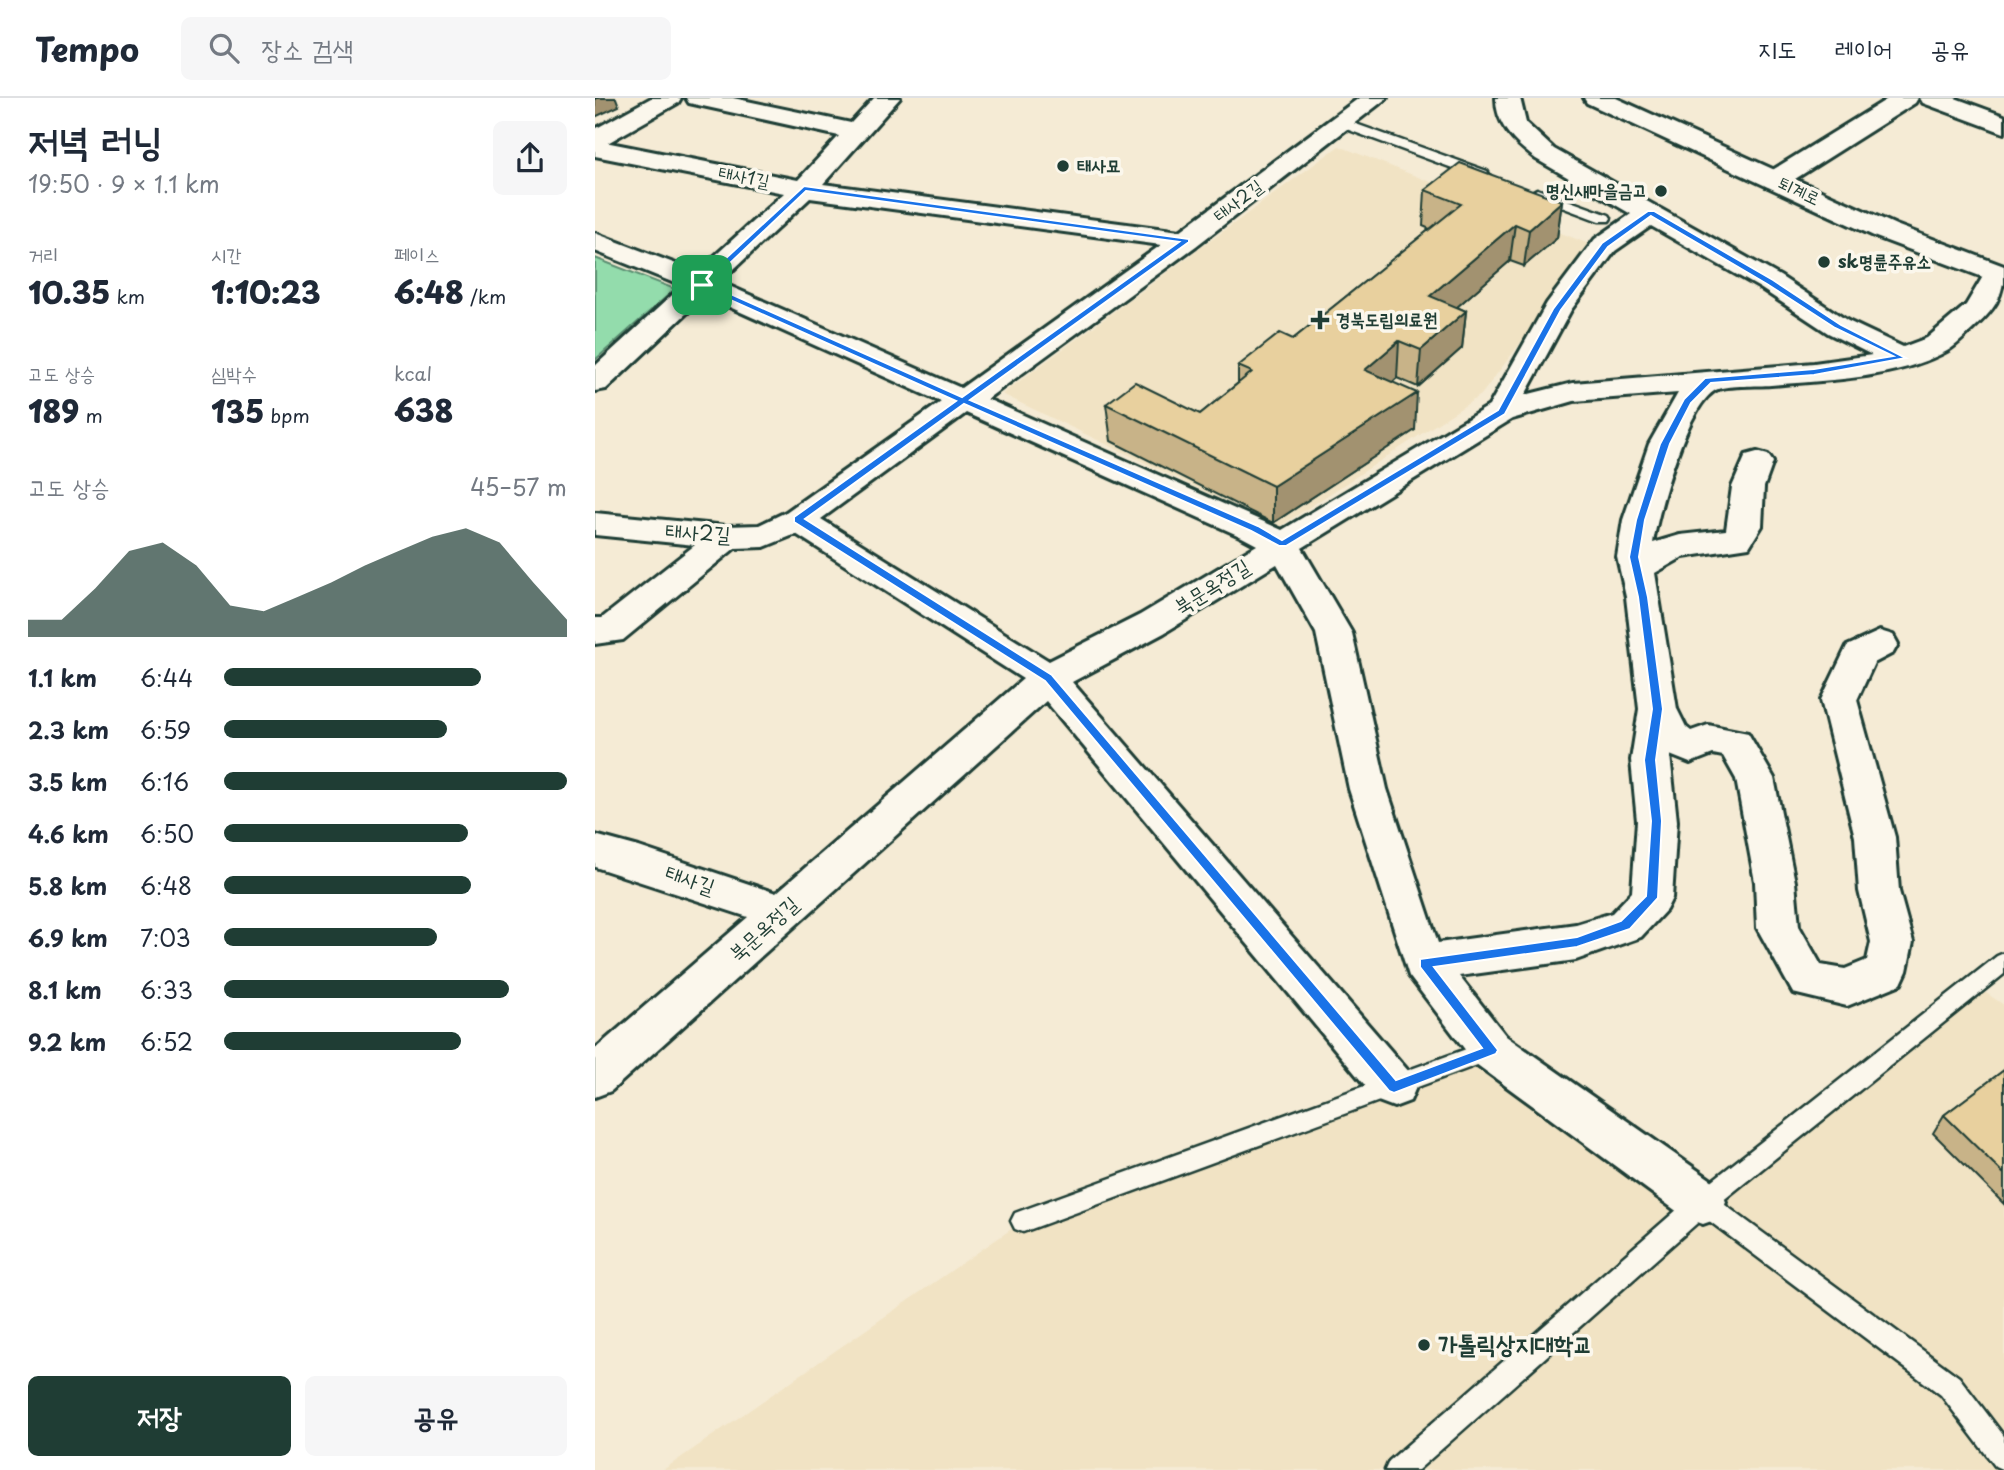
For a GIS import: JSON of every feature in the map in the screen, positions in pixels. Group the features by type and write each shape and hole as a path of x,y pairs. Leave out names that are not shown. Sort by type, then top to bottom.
{"street":[{"path":"595,140 669,98"},
{"path":"698,98 856,132"},
{"path":"595,382 804,189 888,98"},
{"name":"태사2길","path":"595,524 727,537 764,536 798,520 1186,240 1375,98"},
{"path":"1508,98 1508,108 1519,133 1545,154 1770,282 1838,327 1902,358"},
{"name":"퇴계로","path":"1596,98 1886,231 2001,275"},
{"path":"1775,180 1906,98"},
{"path":"1932,98 2004,125"},
{"name":"태사1길","path":"595,148 804,189 1186,240"},
{"path":"1501,412 1557,309 1605,245 1651,213"},
{"path":"595,241 702,285 1254,529 1282,544 1334,633 1368,789 1424,963 1491,1050 1703,1202"},
{"name":"북문옥정길","path":"595,1077 1048,678 1152,624 1501,412 1573,392 1814,372 1902,358 1938,344 1977,310 2001,275"},
{"path":"1424,963 1577,942 1626,925 1652,898 1657,821 1650,760 1658,709 1634,557 1640,520 1665,444 1687,401 1709,380"},
{"path":"1637,568 1658,555 1686,545 1714,544 1737,539 1745,526 1748,487 1757,462"},
{"path":"798,520 1048,678 1394,1087"},
{"path":"595,631 610,631 727,537"},
{"path":"1658,709 1672,737 1690,748 1708,739 1735,743 1755,778 1775,882 1778,928 1808,980 1847,988 1886,971 1892,943 1879,891 1875,837 1839,701 1860,655 1880,644"},
{"name":"태사길","path":"595,851 639,863 783,912"}],"lane":[{"path":"1342,123 1499,180"},
{"path":"1525,189 1604,218"},
{"path":"1398,1470 1703,1202 2004,962"},
{"path":"1023,1221 1491,1050"},
{"path":"1703,1202 1950,1386 2004,1457"}],"shaded area":[{"name":"경북도립의료원","path":"1339,146 1594,246 1481,395 1279,527 1002,394"},
{"name":"가톨릭상지대학교","path":"1974,985 2004,1005 2004,1470 663,1470 1023,1221 1491,1050 1703,1202"}],"green space":[{"path":"595,258 675,289 595,360"}],"building":[{"path":"1460,163 1562,201 1529,230 1515,224 1430,296 1466,311 1421,350 1399,341 1365,370 1417,393 1273,486 1106,404 1135,382 1200,414 1252,372 1238,366 1280,333 1293,339 1461,204 1425,190"},
{"path":"2004,1070 2004,1174 1944,1115"}],"place":[{"name":"태사묘","path":"1063,166"},
{"name":"명신새마을금고","path":"1661,191"},
{"name":"sk명륜주유소","path":"1824,262"},
{"name":"경북도립의료원","path":"1320,320"},
{"name":"가톨릭상지대학교","path":"1424,1345"}],"route":[{"path":"702,285 804,189 1186,240 963,401 1254,529 1282,544 1501,412 1557,309 1605,245 1651,213 1770,282 1838,327 1902,358 1814,372 1709,380 1687,401 1665,444 1640,520 1634,557 1643,597 1658,709 1650,760 1657,821 1652,898 1626,925 1577,942 1424,963 1491,1050 1394,1087 1048,678 798,520 963,401 702,285"}]}
